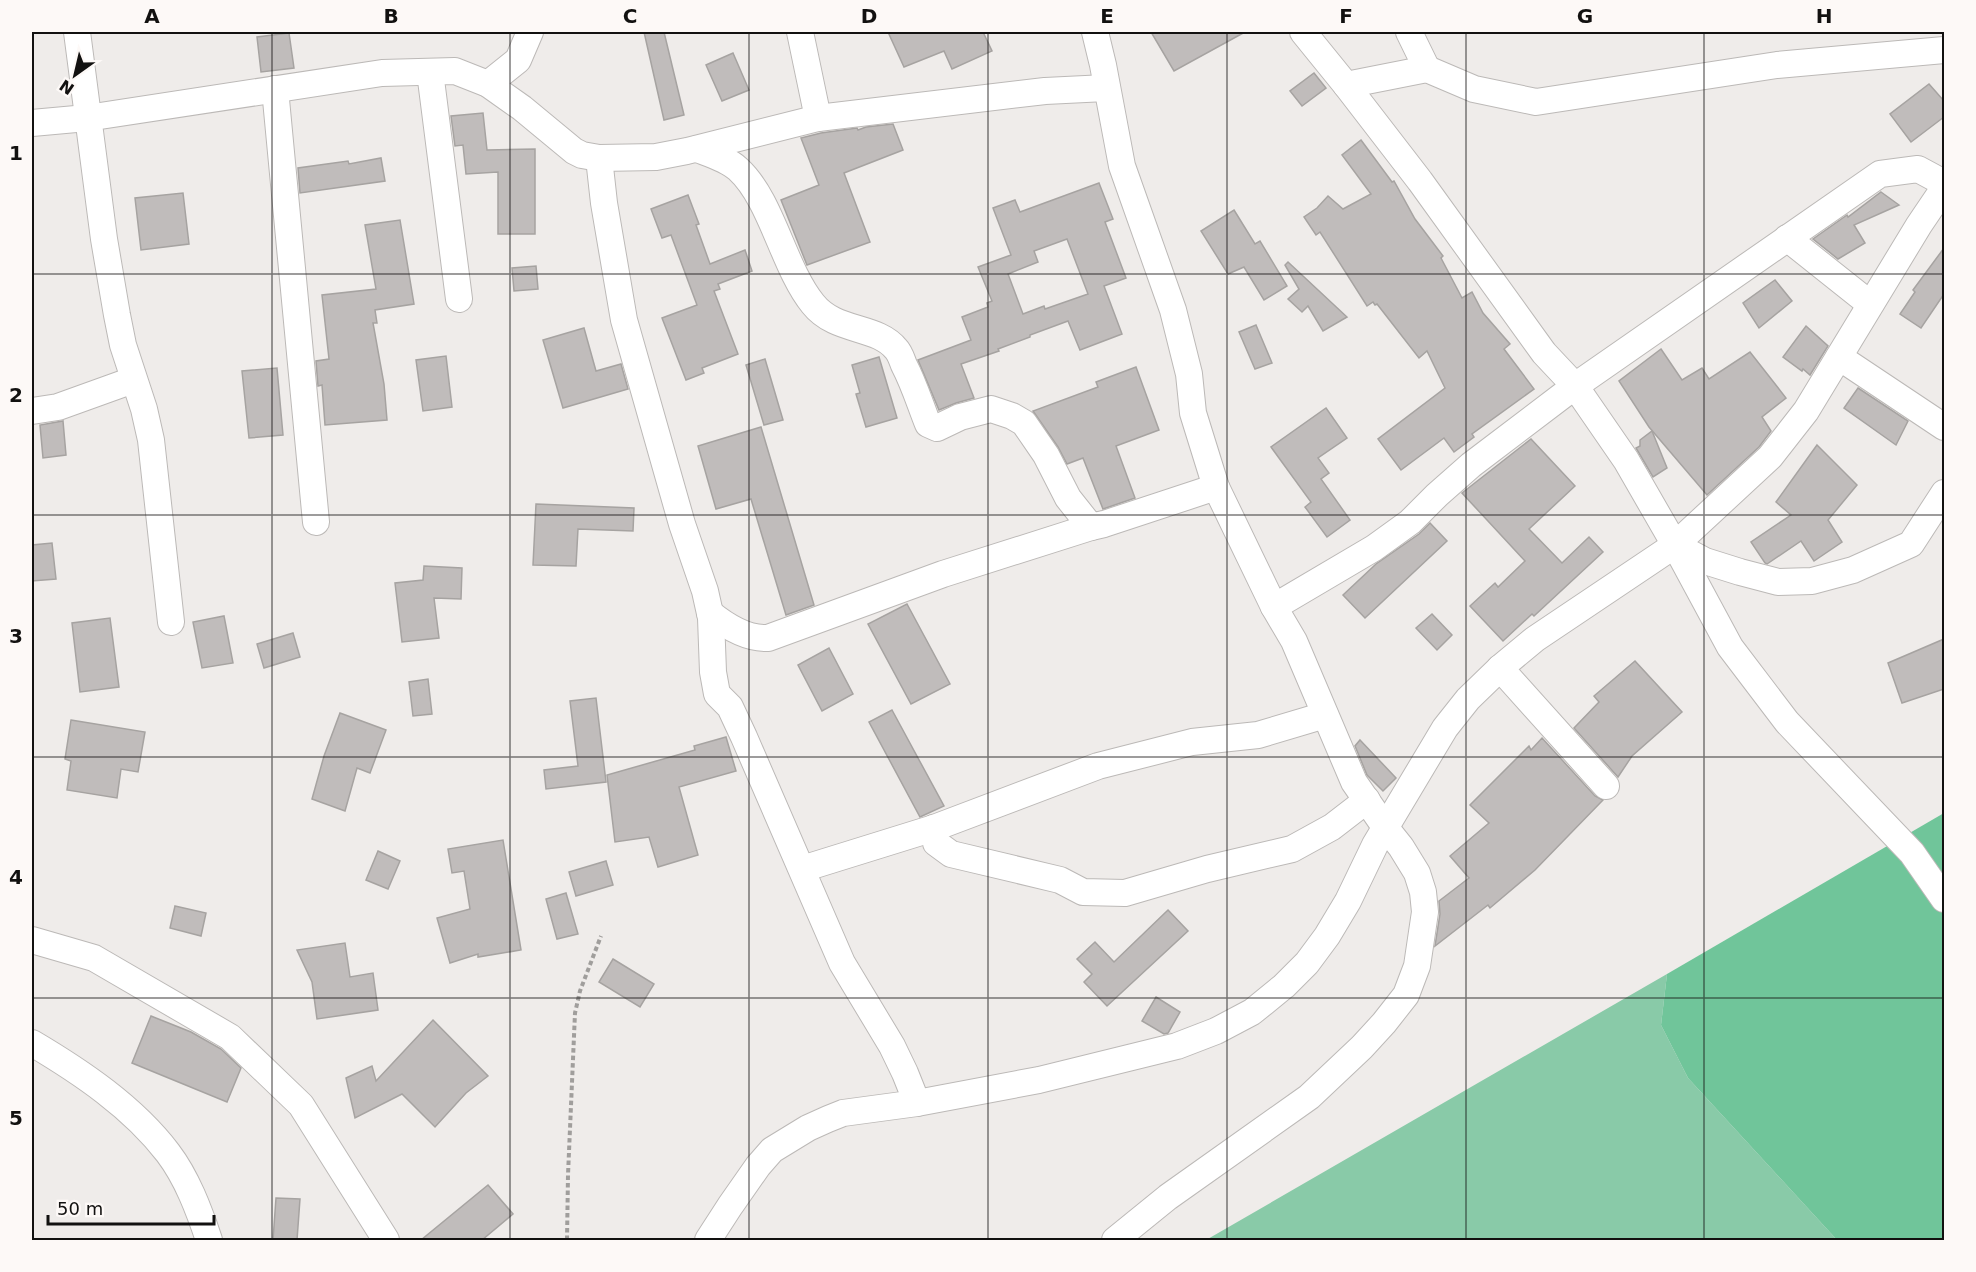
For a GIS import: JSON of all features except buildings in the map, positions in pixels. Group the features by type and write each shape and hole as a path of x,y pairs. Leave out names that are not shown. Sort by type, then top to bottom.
{"street":[{"path":"77,32 87,118 115,304 133,380 144,410 151,440 171,622"},
{"path":"488,84 518,60 530,32"},
{"path":"800,32 818,118"},
{"path":"1095,32 1122,166 1173,310 1189,374 1193,413 1215,487 1274,607 1294,641 1354,782 1417,873 1423,892 1425,912 1419,957 1406,995 1362,1047 1309,1097 1168,1197 1115,1240"},
{"path":"1303,32 1420,181 1544,352 1575,386 1626,460 1676,545 1730,647 1787,722 1912,853 1944,899"},
{"path":"1409,32 1427,69"},
{"path":"1346,85 1427,69 1474,89 1536,102 1930,44"},
{"path":"32,123 87,118 382,73 455,71 488,84 522,108 574,151 599,158 656,157 697,149 818,118 1045,91 1106,88"},
{"path":"430,72 459,299"},
{"path":"275,89 316,522"},
{"path":"697,149 736,167 747,179 763,206 796,275 812,303 824,316 837,324 875,335 896,349 914,383 928,424 937,428 960,417 991,409 1024,423 1046,455 1068,498 1091,527"},
{"path":"599,158 604,203 624,320 682,524 705,591 710,614 713,672 717,694 730,707 842,963 892,1046 917,1103"},
{"path":"708,1240 758,1166 772,1150 808,1128 843,1113 917,1103 1039,1080 1135,1058 1178,1046 1206,1035 1252,1012 1300,971 1327,936 1348,901 1365,862 1385,827 1445,728 1468,699 1534,639 1676,545 1781,444 1806,411 1944,185 1918,169 1880,174 1575,386 1471,465 1410,522 1374,548 1274,607"},
{"path":"1787,238 1870,304"},
{"path":"1839,357 1944,427"},
{"path":"32,411 58,407 133,380"},
{"path":"710,614 757,639 768,638 942,574 1215,487"},
{"path":"1676,545 1705,561 1740,572 1778,582 1812,581 1853,570 1911,544 1944,493"},
{"path":"1500,668 1606,786"},
{"path":"802,870 934,828 1098,766 1192,742 1258,735 1325,715"},
{"path":"934,828 936,843 951,854 1060,880 1083,892 1125,893 1207,869 1292,849 1332,828 1367,800"},
{"path":"32,940 94,958 230,1037 301,1105 386,1240"},
{"path":"32,1043 112,1098 150,1131 183,1176 209,1240"}],"path":[{"path":"567,1240 575,1013 580,990 601,936"}],"green space":[{"path":"1944,813 1944,1240 1837,1240 1688,1078 1661,1025 1667,974"},
{"path":"1667,974 1661,1025 1688,1078 1837,1240 1206,1240"}]}
